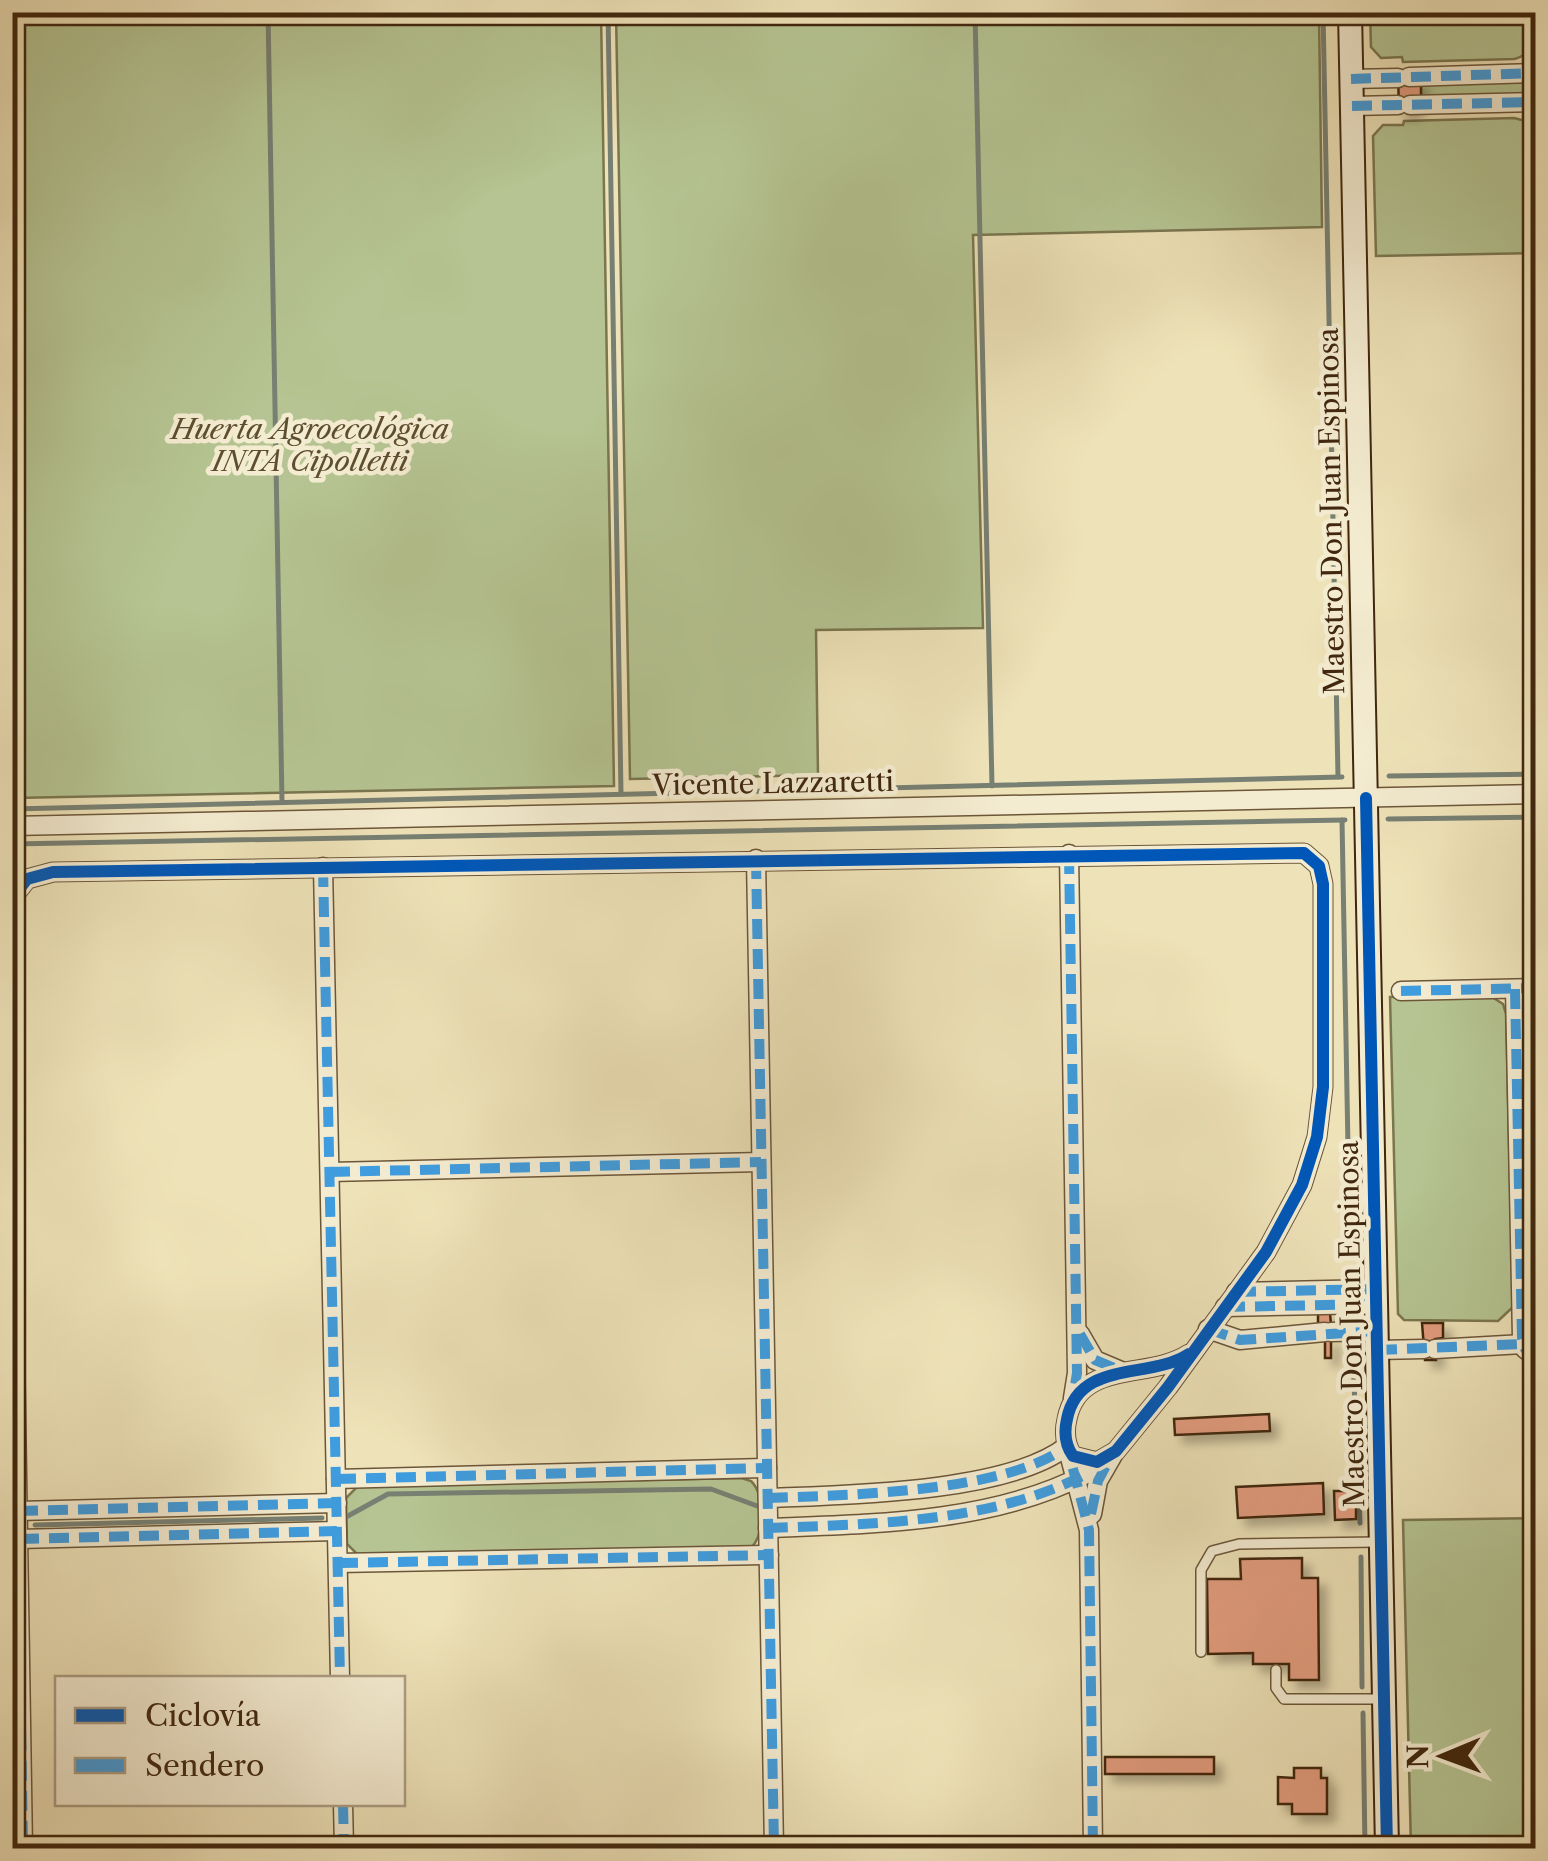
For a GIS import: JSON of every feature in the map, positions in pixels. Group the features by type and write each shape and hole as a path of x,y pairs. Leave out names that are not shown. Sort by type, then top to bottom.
{"main road":[{"name":"Maestro Don Juan Espinosa","path":"1350,12 1387,1848"}],"street":[{"path":"1351,79 1536,73"},
{"path":"1352,106 1536,102"},
{"name":"Vicente Lazzaretti","path":"12,826 1536,794"},
{"path":"12,898 27,879 44,873 1290,850 1310,856 1321,872 1324,1070 1317,1137 1288,1214 1168,1387 1110,1455 1077,1479 1025,1498 931,1515 768,1528"},
{"path":"1069,854 1077,1373 1067,1446 1090,1539"},
{"path":"756,860 774,1848"},
{"path":"323,867 340,1676"},
{"path":"1208,1329 1240,1340 1328,1332 1430,1349 1529,1350 1516,988"},
{"path":"1402,991 1536,988"},
{"path":"12,1161 24,1848"},
{"path":"330,1172 762,1162"},
{"path":"1230,1299 1375,1296"},
{"path":"1076,1319 1083,1342 1095,1360 1124,1371"},
{"path":"1071,1406 1095,1380 1124,1371 1164,1367 1189,1354"},
{"path":"768,1498 950,1482 1026,1468 1067,1446"},
{"path":"1067,1446 1078,1460 1110,1455"},
{"path":"1093,1848 1090,1539 1098,1481 1110,1455"},
{"path":"336,1479 767,1468"},
{"path":"18,1511 336,1503"},
{"path":"18,1539 337,1532"},
{"path":"338,1563 768,1554"},
{"path":"343,1806 344,1848"}],"lane":[{"path":"1201,1652 1201,1570 1212,1551 1232,1544 1380,1542"},
{"path":"1276,1670 1278,1692 1289,1700 1384,1699"}],"green space":[{"name":"Huerta Agroecológica INTA Cipolletti","path":"12,13 601,13 614,786 13,798"},
{"path":"616,13 1319,13 1322,227 973,235 983,628 816,630 818,775 630,779"},
{"path":"1370,13 1532,13 1532,41 1527,52 1514,59 1403,62 1402,57 1381,58 1371,47"},
{"path":"1522,81 1529,87 1527,94 1421,99 1421,83"},
{"path":"1514,118 1526,121 1534,136 1535,253 1376,256 1373,136 1383,125"},
{"path":"1489,995 1503,1004 1506,1014 1513,1307 1498,1321 1404,1320 1398,1314 1390,997"},
{"path":"741,1478 756,1487 761,1504 761,1523 752,1547 359,1556 347,1544 346,1498 358,1486"},
{"path":"1535,1518 1535,1848 1411,1848 1403,1520"}],"building":[{"path":"1398,72 1421,83 1421,99 1410,111 1399,111"},
{"path":"1330,1313 1331,1325 1318,1326 1318,1314"},
{"path":"1422,1323 1443,1323 1443,1338 1435,1339 1436,1360 1425,1360"},
{"path":"1331,1338 1331,1358 1325,1358 1325,1339"},
{"path":"1269,1414 1270,1431 1175,1435 1174,1419"},
{"path":"1323,1483 1324,1514 1238,1518 1236,1487"},
{"path":"1334,1491 1356,1491 1356,1519 1335,1520"},
{"path":"1302,1558 1302,1578 1318,1578 1319,1680 1289,1680 1289,1664 1253,1664 1253,1653 1208,1654 1207,1579 1241,1579 1240,1559"},
{"path":"1105,1757 1214,1757 1214,1774 1105,1774"},
{"path":"1294,1768 1321,1768 1321,1778 1327,1778 1327,1814 1292,1814 1292,1804 1278,1804 1278,1777 1294,1778"}],"waterway":[{"path":"268,12 282,802"},
{"path":"608,12 621,794"},
{"path":"975,12 992,786"},
{"path":"1323,12 1338,777"},
{"path":"1389,776 1536,774"},
{"path":"12,809 1342,777"},
{"path":"1388,819 1536,817"},
{"path":"1342,820 1350,1257"},
{"path":"12,844 1345,820"},
{"path":"1353,1360 1360,1523"},
{"path":"346,1517 388,1494 711,1489 760,1507"},
{"path":"35,1525 322,1518"},
{"path":"1361,1557 1362,1687"},
{"path":"1363,1713 1365,1848"}],"marked path":[{"path":"1351,79 1536,73"},
{"path":"1352,106 1536,102"},
{"path":"1069,854 1077,1373 1073,1398"},
{"path":"756,859 774,1848"},
{"path":"323,867 340,1676"},
{"path":"1401,991 1536,988"},
{"path":"1515,989 1522,1338 1525,1349 1536,1357"},
{"path":"12,1161 23,1848"},
{"path":"330,1172 761,1162"},
{"path":"1236,1292 1375,1289"},
{"path":"1225,1307 1375,1304"},
{"path":"1208,1329 1240,1340 1376,1331"},
{"path":"1080,1334 1095,1360 1122,1371"},
{"path":"1377,1350 1523,1344"},
{"path":"768,1498 880,1493 967,1482 1040,1462 1067,1446 1089,1530 1093,1848"},
{"path":"1091,1514 1098,1481 1110,1458"},
{"path":"336,1479 767,1468"},
{"path":"768,1528 889,1522 972,1512 1012,1503 1086,1474"},
{"path":"18,1511 337,1503"},
{"path":"19,1539 337,1531"},
{"path":"338,1563 769,1555"},
{"path":"343,1806 344,1848"}],"cycle path":[{"path":"1366,798 1387,1848"},
{"path":"12,898 27,879 53,872 1304,853 1319,866 1323,884 1323,1087 1317,1137 1302,1185 1266,1252 1168,1387 1116,1451 1097,1462 1073,1456 1065,1434 1066,1424 1074,1400 1086,1387 1101,1379 1173,1362 1189,1354"}]}
